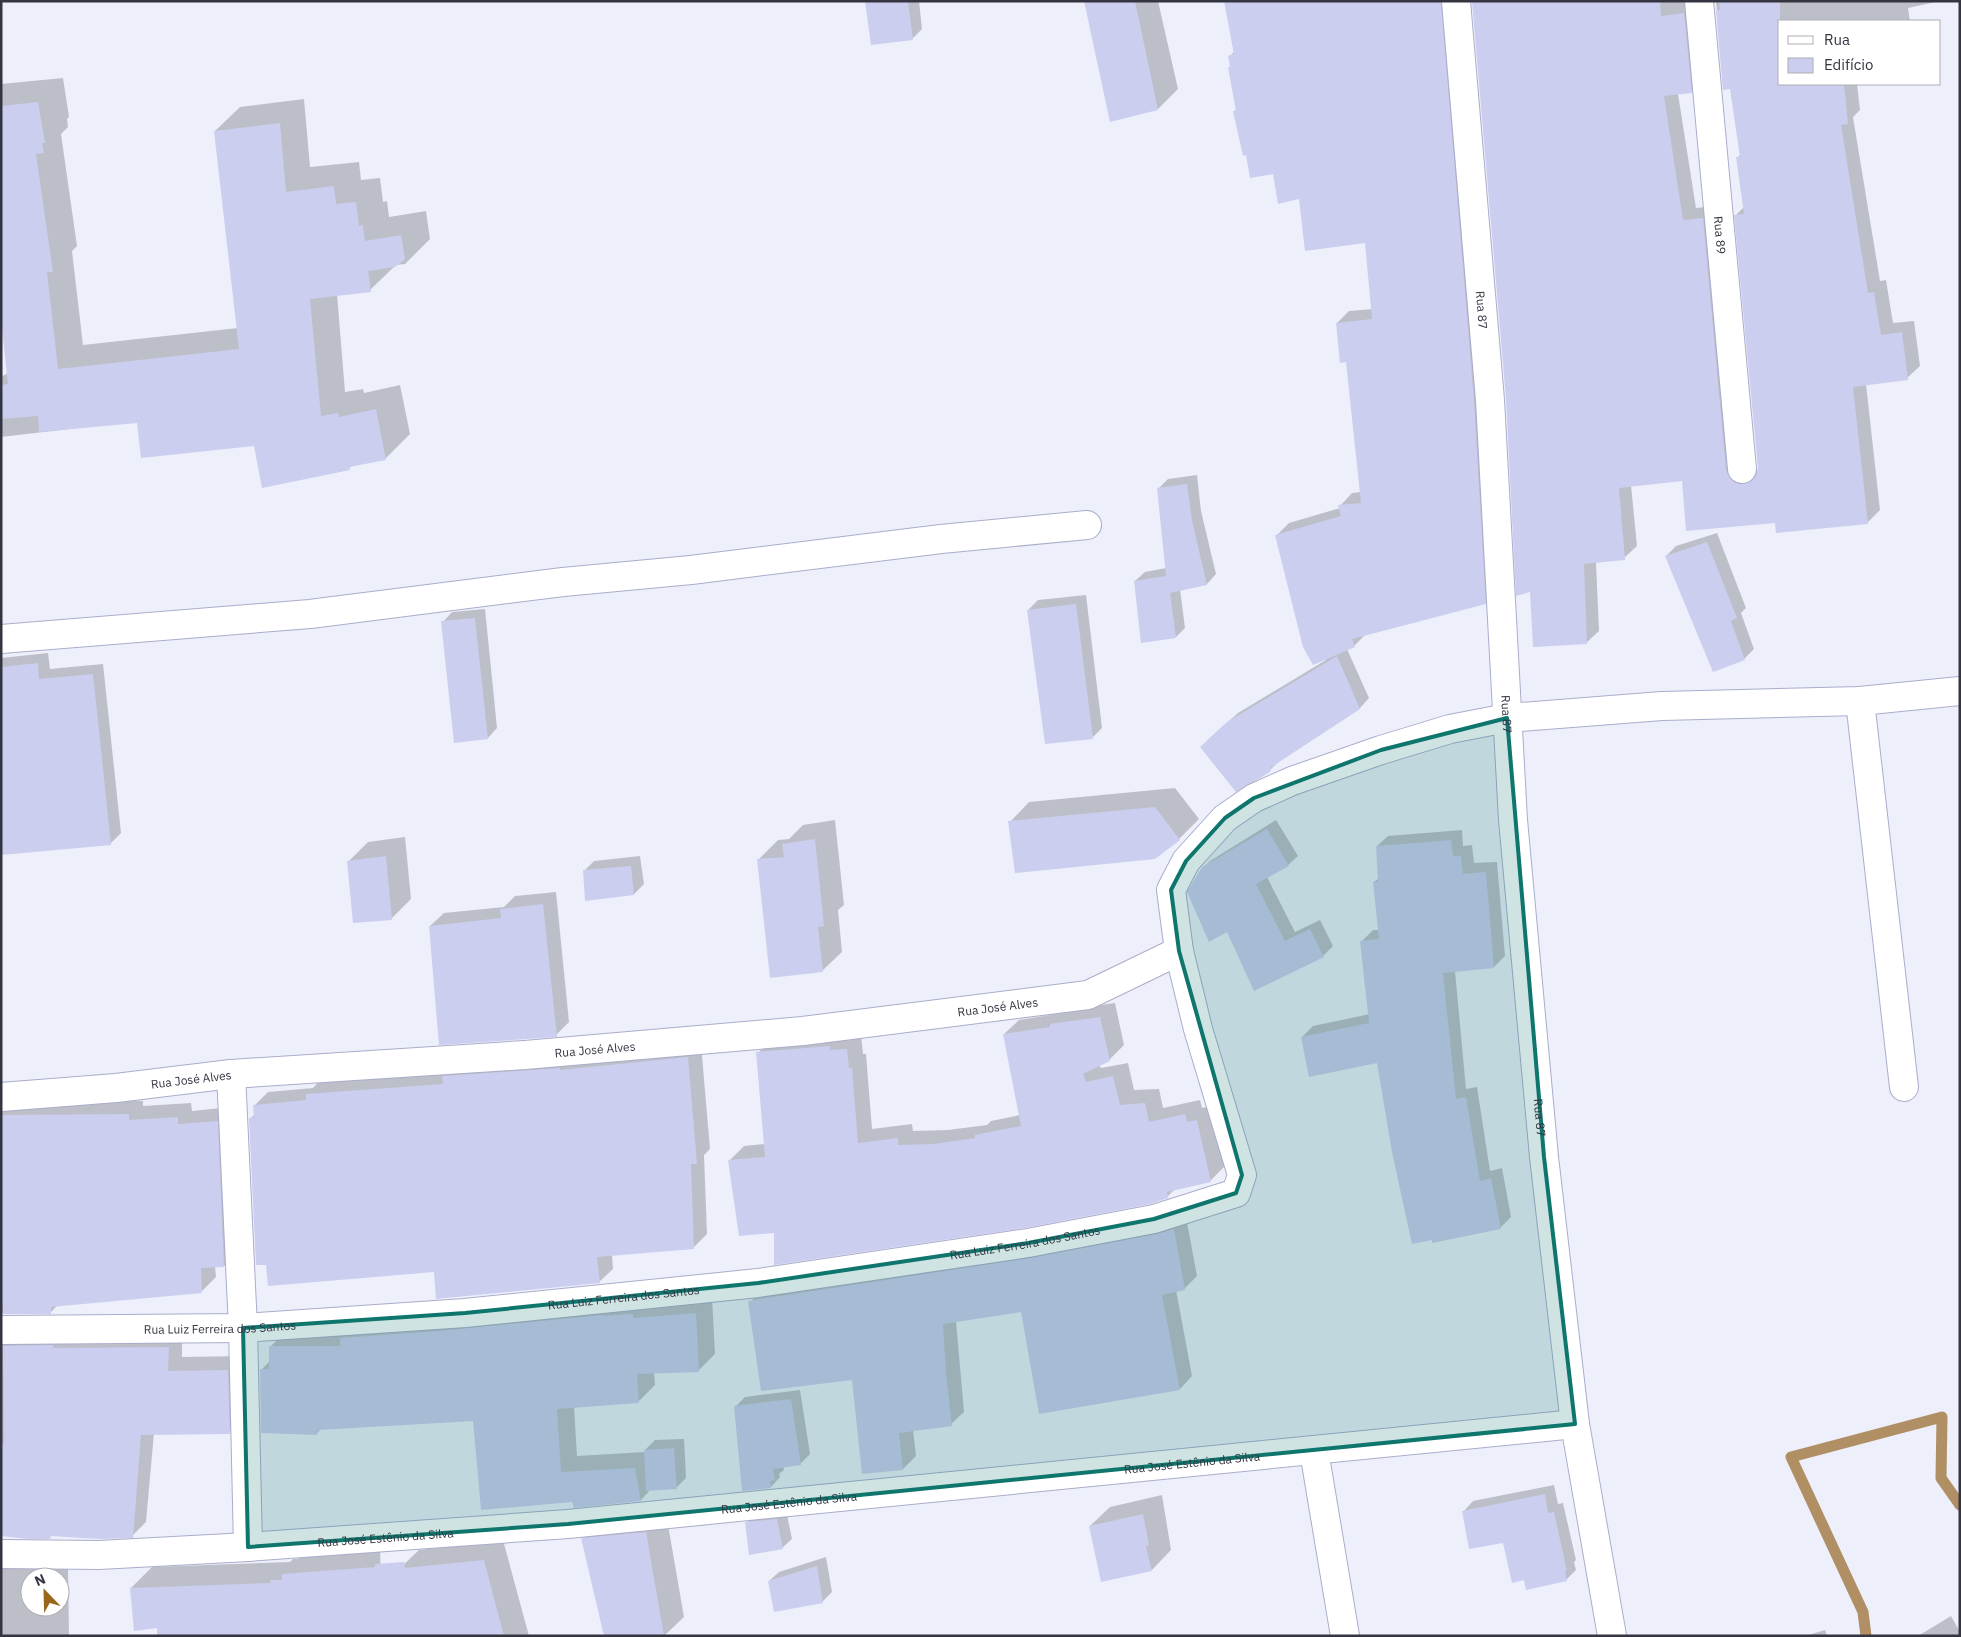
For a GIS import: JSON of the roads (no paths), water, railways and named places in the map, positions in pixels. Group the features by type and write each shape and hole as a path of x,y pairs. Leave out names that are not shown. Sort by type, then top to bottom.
{"street":[{"name":"Rua 87","path":"1456,1 1490,400 1513,820 1544,1157 1575,1424 1612,1636"},
{"name":"Rua 89","path":"1699,1 1742,469"},
{"path":"1,639 310,614 563,582 691,570 941,539 1087,525"},
{"path":"1179,951 1171,890 1186,861 1225,818 1254,798 1292,781 1381,750 1450,729 1507,718 1662,706 1860,701 1960,691"},
{"path":"1860,701 1904,1087"},
{"name":"Rua José Alves","path":"1,1097 116,1088 231,1074 525,1055 803,1031 981,1007 1088,995 1179,951"},
{"name":"Rua Luiz Ferreira dos Santos","path":"1,1330 243,1328 465,1313 758,1283 1028,1243 1154,1219 1236,1193 1242,1175 1198,1029 1179,951"},
{"path":"231,1074 243,1328 248,1547"},
{"name":"Rua José Estênio da Silva","path":"1,1554 99,1555 248,1547 568,1524 1575,1424"},
{"path":"1314,1451 1345,1636"}],"waterway":[{"path":"1866,1636 1863,1612 1791,1457 1942,1417 1941,1478 1960,1505"}]}
